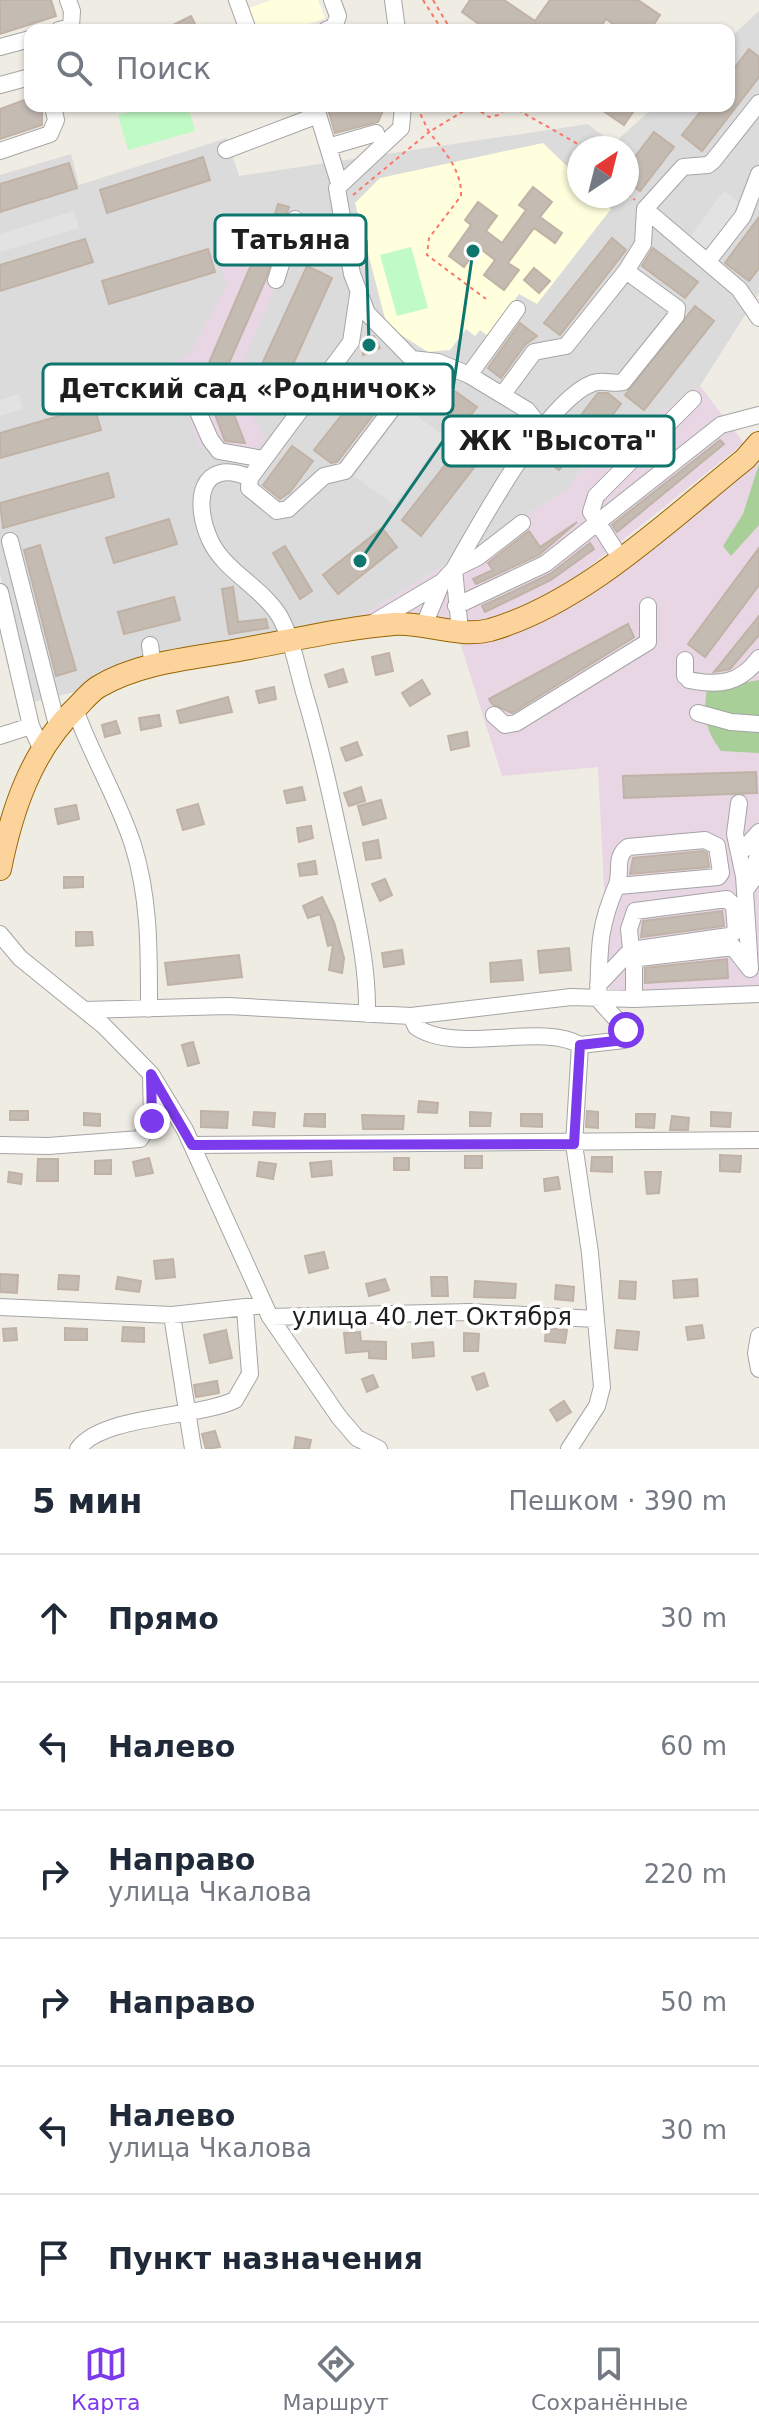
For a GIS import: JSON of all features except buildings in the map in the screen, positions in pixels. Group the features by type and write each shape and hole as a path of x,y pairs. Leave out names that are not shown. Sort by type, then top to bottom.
{"main road":[{"path":"1,863 19,802 45,733 97,687 151,655 289,641 359,629 424,625 460,631 490,630 519,618 621,559 745,459 759,443"}],"street":[{"path":"68,0 72,11 68,24"},
{"path":"237,0 246,24"},
{"path":"332,0 338,16 335,24"},
{"path":"393,0 396,24"},
{"path":"0,47 24,41"},
{"path":"0,85 24,79"},
{"path":"503,394 534,352 566,346 626,271 643,244 645,209 683,167 708,165 713,161 759,103"},
{"path":"0,151 50,134 56,120 54,112"},
{"path":"226,150 314,112"},
{"path":"316,112 339,183 336,195 359,294 367,313 412,359 438,362 469,375 527,410 543,430"},
{"path":"339,183 401,128 402,112"},
{"path":"328,147 376,133"},
{"path":"708,261 743,216 759,174"},
{"path":"645,209 739,289 759,318"},
{"path":"276,280 295,219"},
{"path":"424,625 448,576 508,478 572,394 596,381 623,382 676,316 677,308 626,271"},
{"path":"359,294 351,342 263,459 250,478 249,488 277,511 288,509 324,476 345,471 411,384"},
{"path":"469,375 517,309"},
{"path":"184,380 210,439 219,451 263,459"},
{"path":"621,559 591,512 596,496 693,399"},
{"path":"456,606 545,564 721,425 759,415"},
{"path":"250,478 232,470 212,474 205,481 202,495 204,520 214,548 274,607 289,641 313,721 343,852 366,968 367,1014"},
{"path":"359,629 478,557 522,523"},
{"path":"10,541 45,733"},
{"path":"448,576 460,631"},
{"path":"0,595 45,733"},
{"path":"494,715 505,725 516,723 648,642 648,606"},
{"path":"686,672 727,683 740,678 759,658"},
{"path":"75,709 101,765 141,872 148,909 149,1009"},
{"path":"698,713 731,722 759,724"},
{"path":"0,736 45,733"},
{"path":"739,803 735,819 740,853 754,886"},
{"path":"740,853 759,832"},
{"path":"411,1016 416,1027 436,1037 554,1038 580,1045 624,1040 626,1030 598,992 597,957 604,915 618,886 619,858 628,847 705,840 717,846 721,873 718,877 618,886"},
{"path":"84,1010 228,1006 411,1016 598,992 634,999 756,994 754,886 759,846"},
{"path":"598,992 631,950 629,929 635,911 727,899 734,906 736,931 729,936 631,950"},
{"path":"0,934 20,958 123,1043 151,1074 192,1145 267,1311 339,1417 357,1438 379,1449"},
{"path":"634,999 634,964 639,958 733,947 755,964"},
{"path":"569,1449 601,1397 590,1253 574,1144 580,1045"},
{"path":"0,1145 48,1146 140,1139 152,1121 151,1074"},
{"path":"192,1145 759,1140"},
{"name":"улица 40 лет Октября","path":"0,1307 172,1315 245,1309 470,1312 595,1319"},
{"path":"78,1449 97,1436 132,1423 224,1405 242,1392 251,1365 245,1309"},
{"path":"172,1315 193,1449"},
{"path":"759,1336 756,1353 759,1369"}],"path":[{"path":"423,0 438,24"},
{"path":"433,0 447,24"},
{"path":"420,112 429,132 452,163 461,188 461,196 429,238 427,255 486,299"},
{"path":"346,200 429,132 463,112"},
{"path":"482,112 489,117 502,112"},
{"path":"520,112 567,138"}],"shaded area":[{"path":"271,0 318,0 325,18 309,24 255,24 249,8"},
{"path":"759,11 759,293 700,386 637,428 621,417 567,490 350,623 30,703 0,575 0,175 71,154 79,185 227,138 239,176 588,124 603,136 567,136 567,208 639,208 639,136 622,136 648,112 735,112 735,33"},
{"path":"543,143 567,166 567,208 611,209 537,304 519,294 488,336 480,330 475,336 466,329 450,350 428,352 387,326 355,203 380,178"},
{"path":"724,191 744,206 710,251 690,237"},
{"path":"278,204 289,207 301,225 234,385 266,439 254,453 219,455 199,446 171,365 190,353 227,285 221,265 244,254 261,261"},
{"path":"74,211 79,228 0,252 0,234"},
{"path":"700,386 744,443 569,583 505,616 476,623 350,623 567,490 621,417 637,428"},
{"path":"19,394 23,409 0,416 0,400"},
{"path":"405,407 444,436 394,505 354,476"},
{"path":"759,446 759,1003 610,1008 598,767 502,776 459,639 563,606"}],"green space":[{"path":"129,112 190,112 195,131 128,150 118,115"},
{"path":"411,247 428,308 397,316 380,255"},
{"path":"759,464 759,525 731,556 723,546 743,514"},
{"path":"759,680 759,753 721,751 706,722 707,689"}],"place":[{"name":"Детский сад «Родничок»","path":"473,251"},
{"name":"Татьяна","path":"369,345"},
{"name":"ЖК \"Высота\"","path":"360,561"}],"route":[{"path":"152,1121 151,1074 192,1145 574,1144 580,1045 624,1040 628,1033 626,1030"}]}
